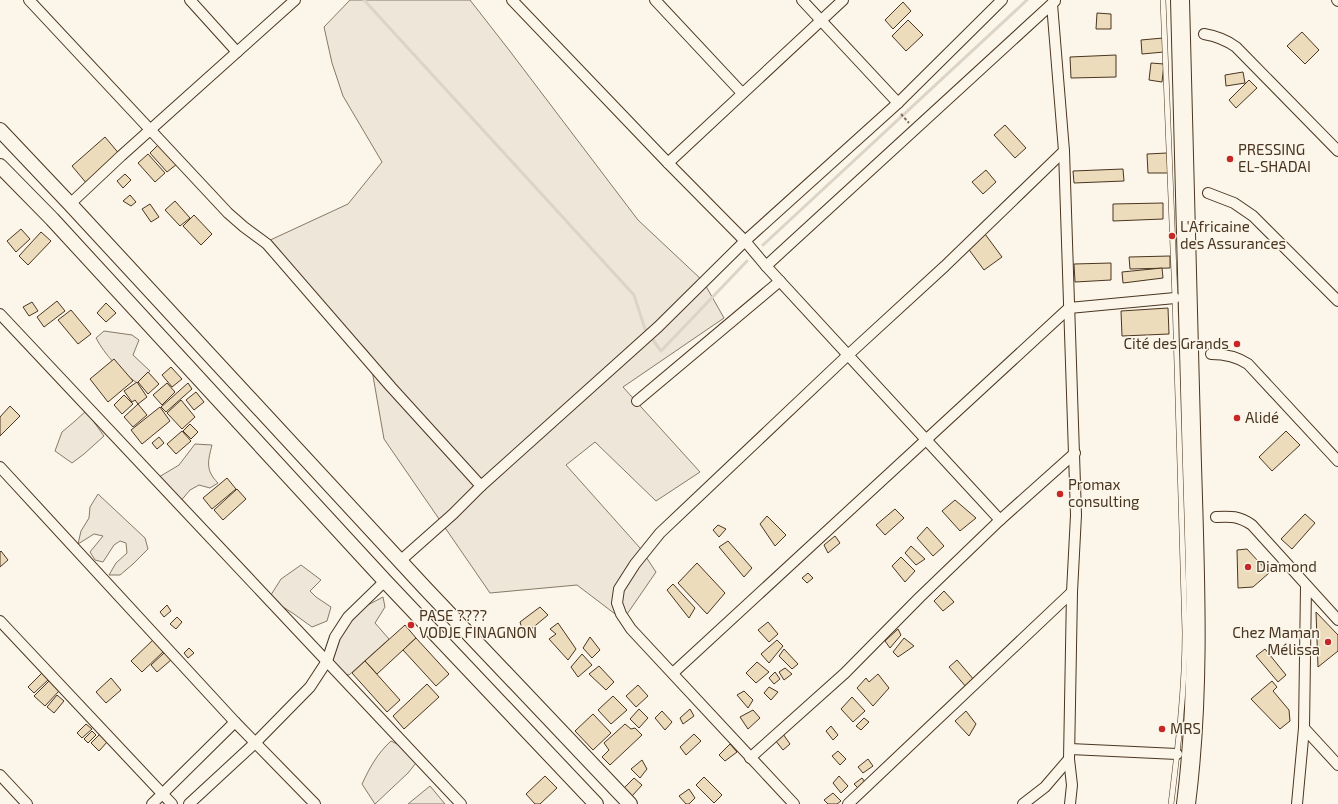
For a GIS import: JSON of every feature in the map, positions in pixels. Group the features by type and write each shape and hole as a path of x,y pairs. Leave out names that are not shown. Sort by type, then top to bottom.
{"highway":[{"path":"1180,0 1196,620 1195,702 1192,755 1186,804"}],"street":[{"path":"29,0 228,213 267,244 391,387 481,486"},
{"path":"190,0 237,52"},
{"path":"70,204 121,156 295,0"},
{"path":"512,0 745,241 780,282 1000,520"},
{"path":"655,0 742,93"},
{"path":"802,0 898,107"},
{"path":"668,163 843,0"},
{"path":"400,561 658,327 745,241 898,107 1002,0"},
{"path":"1054,2 1064,151 1075,453 1076,515 1072,592 1069,754 1072,786 1070,804"},
{"path":"766,266 1054,2"},
{"path":"1204,34 1217,36 1227,40 1236,47 1338,151"},
{"path":"0,130 400,561 630,804"},
{"path":"794,804 631,629 621,614 617,603 619,589 660,533 848,355 945,266 1064,151"},
{"path":"0,166 57,225 385,581 596,804"},
{"path":"1208,193 1234,203 1254,216 1336,295"},
{"path":"637,401 780,282"},
{"path":"672,674 1069,308 1175,298"},
{"path":"0,314 461,804"},
{"path":"1211,354 1231,356 1248,364 1338,460"},
{"path":"750,758 845,673 1000,520 1075,453"},
{"path":"0,467 235,722 315,804"},
{"path":"1216,517 1236,517 1252,525 1338,620"},
{"path":"189,804 255,743 310,687 327,661 335,637 348,617 385,581"},
{"path":"1297,804 1304,728 1306,586"},
{"path":"848,804 1072,592"},
{"path":"0,621 172,804"},
{"path":"152,804 235,722"},
{"path":"1304,728 1338,765"},
{"path":"1069,754 1177,754"},
{"path":"1023,804 1045,787 1069,754"},
{"path":"0,775 27,804"}],"lane":[{"path":"1163,0 1175,298 1185,632 1184,668 1177,754 1171,804"}],"path":[{"path":"898,107 908,121"}],"shaded area":[{"path":"350,0 470,0 638,220 703,281 724,318 623,387 700,472 656,501 595,442 566,465 640,548 656,572 623,620 577,585 490,593 384,439 369,353 266,242 348,204 382,162 343,96 332,63 324,27"},
{"path":"104,331 132,335 139,340 133,355 150,371 137,383 104,351 96,338"},
{"path":"86,411 104,436 72,463 55,451 62,432"},
{"path":"195,444 212,445 209,456 209,469 218,483 210,488 199,485 190,490 179,503 159,477 179,465"},
{"path":"98,494 145,538 148,549 120,575 109,575 116,563 127,553 126,543 120,541 114,545 103,562 95,560 90,552 103,536 94,534 78,544 81,531 89,518 90,507"},
{"path":"301,565 321,580 310,591 331,607 327,621 312,627 269,598 281,579"},
{"path":"383,597 385,607 375,623 389,639 349,675 334,672 329,656 334,641 364,607"},
{"path":"391,741 415,753 416,763 408,773 375,804 362,784 374,761"},
{"path":"430,786 445,804 408,804"}],"building":[{"path":"903,2 911,11 893,29 885,20"},
{"path":"1097,13 1111,14 1111,29 1096,29"},
{"path":"908,20 923,35 906,51 892,36"},
{"path":"1302,32 1319,50 1305,64 1287,46"},
{"path":"1163,38 1164,52 1142,54 1141,40"},
{"path":"1116,55 1116,77 1071,78 1070,57"},
{"path":"1151,63 1164,64 1162,82 1149,80"},
{"path":"1243,72 1245,83 1226,86 1225,75"},
{"path":"1249,80 1257,88 1236,108 1229,100"},
{"path":"1005,125 1026,148 1015,158 994,135"},
{"path":"105,137 121,156 88,185 72,166"},
{"path":"159,144 177,164 167,172 150,153"},
{"path":"1167,153 1168,173 1148,173 1147,154"},
{"path":"148,154 165,173 155,182 138,163"},
{"path":"1123,169 1124,181 1074,183 1073,171"},
{"path":"986,170 996,182 983,194 972,182"},
{"path":"125,174 131,180 123,188 117,181"},
{"path":"130,195 136,202 131,206 123,201"},
{"path":"175,201 190,218 180,226 165,210"},
{"path":"1163,203 1163,219 1113,221 1113,204"},
{"path":"150,204 159,217 151,222 142,209"},
{"path":"194,215 212,234 201,245 183,226"},
{"path":"21,229 30,239 16,252 7,241"},
{"path":"41,232 51,241 28,265 19,256"},
{"path":"985,234 1002,257 984,270 967,247"},
{"path":"1170,256 1170,268 1130,269 1129,257"},
{"path":"1111,263 1111,280 1075,282 1074,264"},
{"path":"1162,268 1163,278 1123,283 1122,272"},
{"path":"57,301 65,311 44,327 37,317"},
{"path":"32,302 38,311 29,316 23,307"},
{"path":"106,303 116,313 106,322 97,313"},
{"path":"1168,308 1169,334 1122,336 1121,311"},
{"path":"71,310 91,334 78,344 58,320"},
{"path":"114,359 133,381 108,402 90,379"},
{"path":"171,367 182,379 172,387 162,375"},
{"path":"148,372 159,384 148,394 138,382"},
{"path":"137,382 147,397 138,404 135,400 132,402 124,391"},
{"path":"167,383 175,392 162,405 153,395"},
{"path":"188,383 192,389 166,412 161,407"},
{"path":"196,392 204,402 194,410 186,400"},
{"path":"124,395 133,404 122,414 114,405"},
{"path":"181,400 195,417 182,429 167,413"},
{"path":"138,404 147,415 133,427 124,417"},
{"path":"10,406 20,416 0,436 0,417"},
{"path":"160,407 170,421 142,444 131,430"},
{"path":"190,424 198,432 191,439 183,431"},
{"path":"182,431 191,441 176,454 167,444"},
{"path":"1286,431 1300,445 1272,471 1259,457"},
{"path":"159,437 164,443 157,449 152,443"},
{"path":"227,478 236,489 212,509 203,498"},
{"path":"237,489 246,499 223,520 214,510"},
{"path":"955,500 976,518 960,531 942,511"},
{"path":"895,509 904,518 885,535 876,525"},
{"path":"1305,514 1315,523 1292,549 1281,539"},
{"path":"767,516 786,535 775,546 760,524"},
{"path":"718,525 726,529 719,537 713,530"},
{"path":"927,527 944,546 933,556 917,538"},
{"path":"835,536 840,543 828,553 824,545"},
{"path":"728,541 752,568 744,577 719,547"},
{"path":"911,546 925,559 916,565 905,553"},
{"path":"1247,549 1269,573 1253,587 1238,588 1237,550"},
{"path":"1,551 8,560 0,567 0,552"},
{"path":"901,557 915,571 905,582 892,566"},
{"path":"697,563 725,593 707,614 678,583"},
{"path":"808,573 813,578 807,583 802,578"},
{"path":"673,584 695,608 689,618 667,590"},
{"path":"944,591 954,602 943,611 934,601"},
{"path":"167,605 171,611 164,617 160,612"},
{"path":"540,607 548,615 524,635 520,622"},
{"path":"1316,612 1338,635 1338,651 1318,667"},
{"path":"177,617 182,622 176,629 170,624"},
{"path":"768,622 778,634 769,642 758,630"},
{"path":"558,623 576,649 568,660 549,639 556,634 550,629"},
{"path":"405,625 416,638 377,674 365,661"},
{"path":"898,629 901,635 890,648 885,641"},
{"path":"590,637 600,650 592,658 583,648"},
{"path":"416,638 449,674 436,686 403,650"},
{"path":"904,638 914,646 898,657 893,652"},
{"path":"154,639 165,650 142,672 131,661"},
{"path":"777,640 783,646 769,663 761,654"},
{"path":"189,648 194,653 188,658 184,653"},
{"path":"784,649 798,664 792,669 779,656"},
{"path":"1265,649 1286,675 1278,682 1256,656"},
{"path":"164,653 171,660 157,672 151,665"},
{"path":"582,654 592,665 578,677 571,667"},
{"path":"957,660 975,681 967,688 949,667"},
{"path":"365,661 400,700 387,712 352,673"},
{"path":"757,662 769,672 756,683 746,673"},
{"path":"599,666 614,682 606,690 589,674"},
{"path":"785,668 792,674 784,680 779,672"},
{"path":"775,672 780,679 774,684 769,678"},
{"path":"42,673 48,680 34,693 28,687"},
{"path":"878,674 889,688 873,706 857,688 866,678 869,682"},
{"path":"111,678 121,690 106,703 96,692"},
{"path":"49,681 59,691 45,706 34,696"},
{"path":"1272,681 1277,687 1273,691 1289,710 1290,721 1280,729 1251,699"},
{"path":"427,684 439,697 404,729 393,716"},
{"path":"638,685 648,696 636,707 626,696"},
{"path":"769,687 778,692 771,700 764,693"},
{"path":"744,691 753,700 748,708 737,695"},
{"path":"57,695 64,701 54,713 47,707"},
{"path":"613,696 627,710 611,724 598,710"},
{"path":"852,697 865,711 853,722 841,709"},
{"path":"639,709 648,718 639,728 630,719"},
{"path":"690,709 694,716 683,724 680,718"},
{"path":"753,710 760,718 748,729 740,717"},
{"path":"662,711 672,722 665,730 655,718"},
{"path":"966,711 976,724 969,736 955,721"},
{"path":"593,714 611,733 593,750 575,731"},
{"path":"864,718 869,722 861,730 856,726"},
{"path":"86,724 92,729 82,738 77,733"},
{"path":"625,724 631,729 635,728 642,735 610,765 602,757 609,750 604,743"},
{"path":"831,726 838,735 833,740 826,731"},
{"path":"92,731 96,735 88,743 84,739"},
{"path":"100,734 108,741 99,751 91,743"},
{"path":"694,734 701,741 686,755 680,747"},
{"path":"783,734 790,744 783,750 775,740"},
{"path":"730,744 737,752 725,761 719,755"},
{"path":"838,751 846,759 840,765 832,756"},
{"path":"868,759 873,766 863,773 858,767"},
{"path":"642,760 647,769 640,778 631,769"},
{"path":"545,776 557,788 540,804 535,804 526,794"},
{"path":"839,776 848,786 841,793 833,783"},
{"path":"704,777 722,795 714,803 696,785"},
{"path":"634,778 642,785 632,796 624,788"},
{"path":"862,778 865,782 858,788 854,784"},
{"path":"689,789 695,798 689,804 686,804 679,796"},
{"path":"833,793 841,801 837,804 828,804 824,800"}],"waterway":[{"path":"364,0 634,295 645,329 661,351 747,261"},
{"path":"763,245 1027,0"}],"place":[{"name":"PRESSING EL-SHADAI","path":"1230,159"},
{"name":"L'Africaine des Assurances","path":"1172,236"},
{"name":"Cité des Grands","path":"1237,344"},
{"name":"Alidé","path":"1237,418"},
{"name":"Promax consulting","path":"1060,494"},
{"name":"Diamond","path":"1248,567"},
{"name":"PASE ???? VODJE FINAGNON","path":"411,625"},
{"name":"Chez Maman Mélissa","path":"1328,642"},
{"name":"MRS","path":"1162,729"}]}
